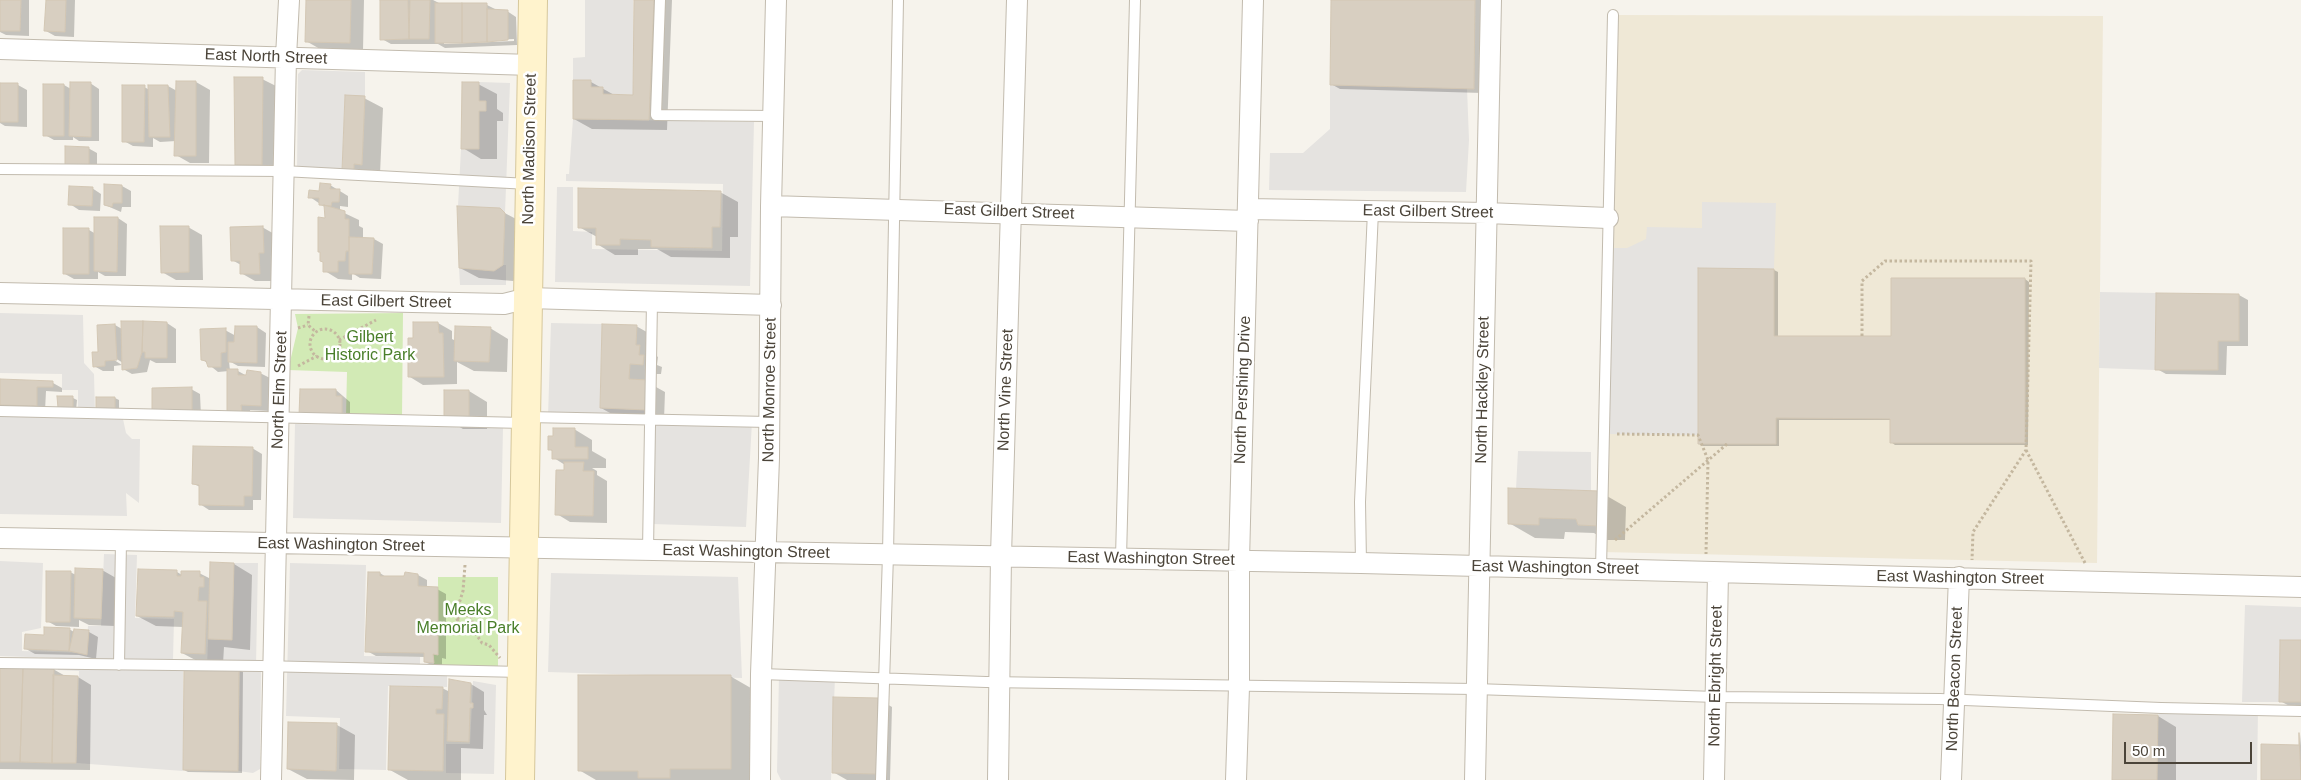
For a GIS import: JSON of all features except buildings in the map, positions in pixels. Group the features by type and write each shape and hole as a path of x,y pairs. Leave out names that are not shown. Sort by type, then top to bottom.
{"main road":[{"name":"North Madison Street","path":"520,780 511,666 523,549 533,0"}],"street":[{"name":"North Elm Street","path":"271,780 282,299 283,172 289,0"},
{"name":"North Monroe Street","path":"760,780 761,674 767,553 770,422 771,206 776,0"},
{"name":"North Vine Street","path":"998,780 1001,556 1017,0"},
{"name":"North Pershing Drive","path":"1236,780 1239,687 1239,561 1253,0"},
{"name":"North Hackley Street","path":"1475,780 1475,689 1491,0"},
{"name":"East North Street","path":"0,49 532,65"},
{"name":"East Gilbert Street","path":"771,206 1131,216 1373,211 1608,218"},
{"name":"East Gilbert Street","path":"0,293 504,304 528,298 771,305"},
{"name":"East Washington Street","path":"0,538 1478,566 1601,560 1718,573 1959,577 2301,587"},
{"name":"North Ebright Street","path":"1714,780 1718,573"},
{"name":"North Beacon Street","path":"1951,780 1959,577"}],"lane":[{"path":"660,0 656,115 774,116"},
{"path":"881,780 888,554 898,0"},
{"path":"1122,558 1135,0"},
{"path":"1601,560 1613,15"},
{"path":"0,169 283,172 530,184"},
{"path":"1361,563 1360,502 1373,211"},
{"path":"648,550 652,301"},
{"path":"0,411 278,418 770,422"},
{"path":"119,665 121,540"},
{"path":"0,663 511,666"},
{"path":"761,674 1000,682 1475,689 1716,697 1954,700 2301,711"}],"path":[{"path":"1862,336 1862,281 1885,261 2031,261 2026,450 2084,563"},
{"path":"308,325 309,315"},
{"path":"339,340 382,317"},
{"path":"298,328 308,325"},
{"path":"308,325 316,332"},
{"path":"323,329 332,331 339,340 338,350 326,359 317,356 310,344 316,332 323,329"},
{"path":"295,367 317,356"},
{"path":"1604,434 1698,435 1708,460 1706,554"},
{"path":"1601,560 1727,444"},
{"path":"1972,560 1973,532 2026,450"},
{"path":"465,565 463,591 457,610 457,619 462,628 474,631"},
{"path":"457,619 464,615 471,616 474,631 482,643 489,645 511,666"}],"shaded area":[{"path":"585,0 633,0 633,95 603,94 603,87 591,87 573,80 573,58 585,57"},
{"path":"1613,15 2103,16 2097,563 1602,552"},
{"path":"302,70 365,72 365,96 345,96 342,171 297,172 298,74"},
{"path":"479,82 510,83 505,213 458,206 461,149 479,149 479,111 486,111 479,101"},
{"path":"1330,85 1467,88 1469,140 1466,192 1269,190 1270,153 1303,153 1330,129"},
{"path":"573,119 754,122 750,286 555,282 557,187 573,187 573,231 592,232 592,249 722,251 723,184 566,181 566,174 569,174"},
{"path":"1702,202 1776,203 1774,269 1698,269 1698,435 1604,434 1607,248 1627,248 1646,239 1647,227 1702,228"},
{"path":"506,265 506,285 460,285 459,268 494,271"},
{"path":"2100,292 2156,293 2155,370 2099,368"},
{"path":"0,313 83,315 84,363 94,374 95,414 78,415 78,390 62,390 62,374 0,373"},
{"path":"551,323 602,324 600,408 646,410 646,420 548,417"},
{"path":"0,416 123,419 126,433 132,439 140,439 139,503 126,493 127,516 0,514"},
{"path":"654,420 752,422 746,527 652,524"},
{"path":"295,424 503,428 501,523 293,518"},
{"path":"1518,451 1591,452 1591,491 1516,489"},
{"path":"104,554 137,555 135,618 174,619 173,660 183,661 183,771 76,763 79,671 58,670 58,658 0,656 0,561 43,563 41,628 22,632 22,651 86,653 88,626 101,626"},
{"path":"234,563 258,563 256,665 261,666 260,769 253,773 238,771 240,666 207,666 208,639 232,640"},
{"path":"290,563 366,565 364,656 420,657 420,667 447,668 447,687 388,686 386,770 339,769 340,718 286,716"},
{"path":"551,573 738,577 742,678 548,672"},
{"path":"2245,605 2301,607 2301,640 2280,640 2279,702 2242,702"},
{"path":"779,675 835,677 831,780 781,780 777,772"},
{"path":"473,681 496,685 494,774 446,773 446,744 470,744"},
{"path":"2161,708 2258,710 2257,780 2157,780 2158,715"}],"green space":[{"name":"Gilbert Historic Park","path":"403,313 402,417 346,416 347,372 288,370 298,328 295,314"},
{"name":"Meeks Memorial Park","path":"438,577 498,577 498,668 434,667 433,654 438,654"}]}
